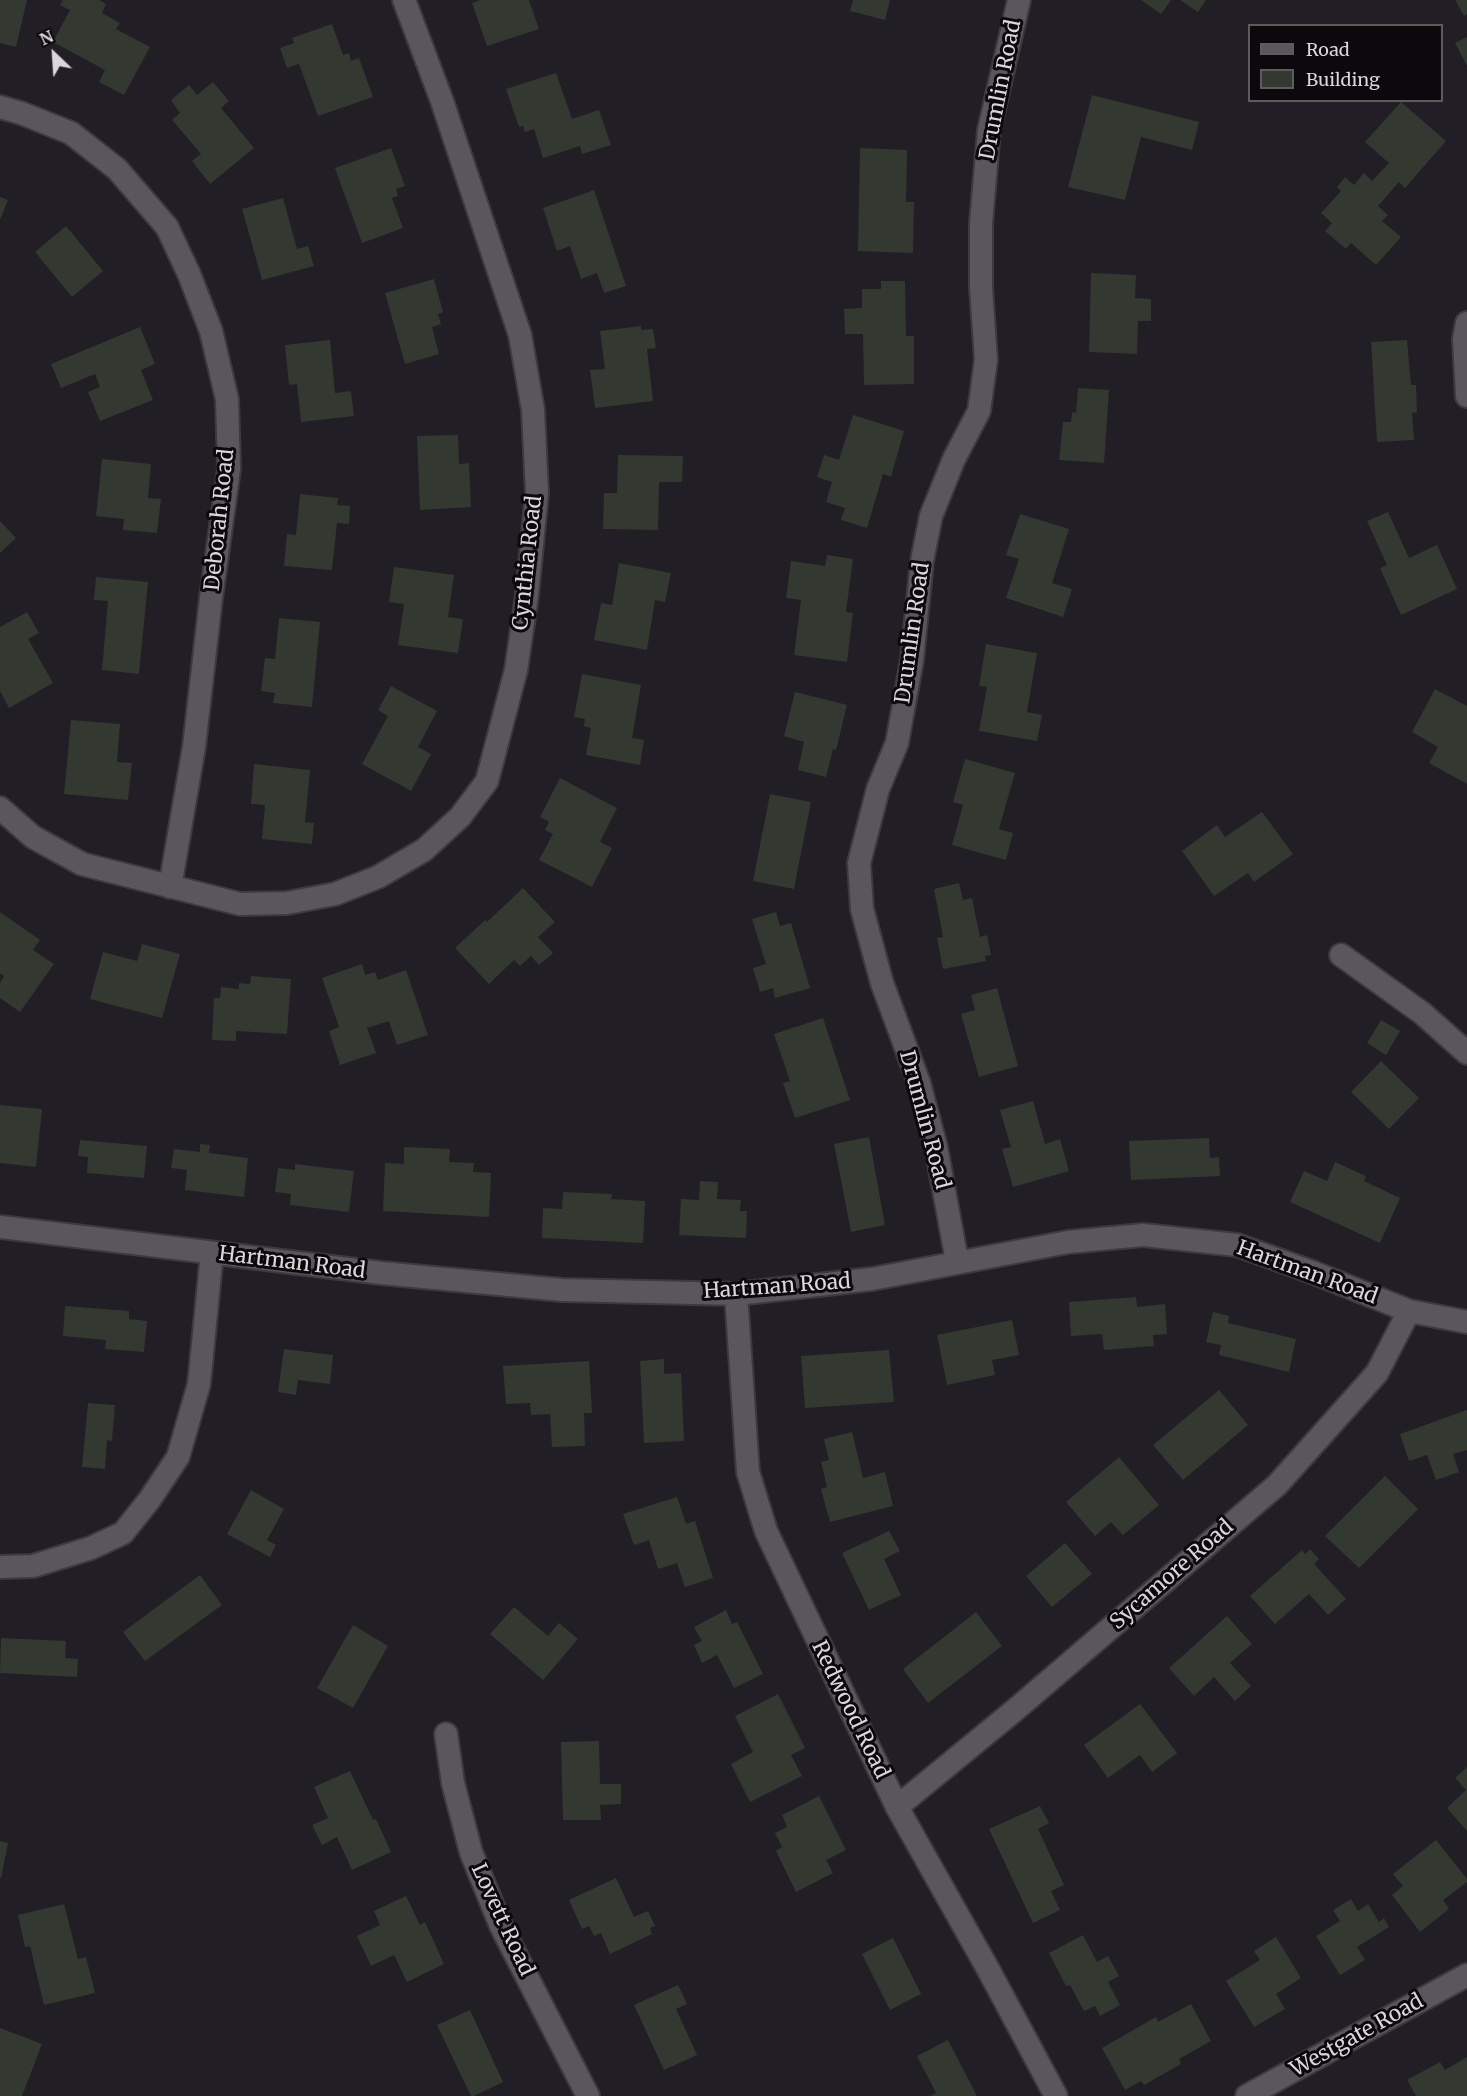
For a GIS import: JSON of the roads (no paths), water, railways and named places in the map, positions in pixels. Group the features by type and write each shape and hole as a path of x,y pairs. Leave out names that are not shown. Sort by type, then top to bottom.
{"street":[{"name":"Cynthia Road","path":"0,808 33,837 82,864 240,904 287,903 336,894 378,877 424,850 460,817 487,781 516,670 527,595 537,493 533,410 520,335 445,112 404,0"},
{"name":"Drumlin Road","path":"957,1261 936,1147 922,1094 882,983 862,909 859,863 878,789 897,743 912,660 922,561 931,516 954,459 980,411 986,360 981,288 981,223 989,130 1019,0"},
{"name":"Deborah Road","path":"0,107 21,113 71,134 117,168 167,227 189,274 211,331 227,399 229,469 194,747 170,887"},
{"path":"1467,323 1464,339 1467,396"},
{"path":"1341,955 1422,1013 1467,1053"},
{"name":"Hartman Road","path":"0,1227 381,1273 562,1290 736,1294 872,1279 957,1261 1068,1242 1143,1236 1237,1245 1409,1311 1467,1322"},
{"path":"0,1567 33,1566 91,1548 123,1533 150,1499 178,1457 199,1384 212,1253"},
{"name":"Redwood Road","path":"736,1294 748,1472 766,1531 897,1807 1056,2096"},
{"name":"Sycamore Road","path":"897,1807 1015,1710 1277,1485 1377,1373 1409,1311"},
{"name":"Lovett Road","path":"446,1734 453,1783 471,1852 501,1926 588,2096"},
{"name":"Westgate Road","path":"1247,2096 1467,1975"}]}
